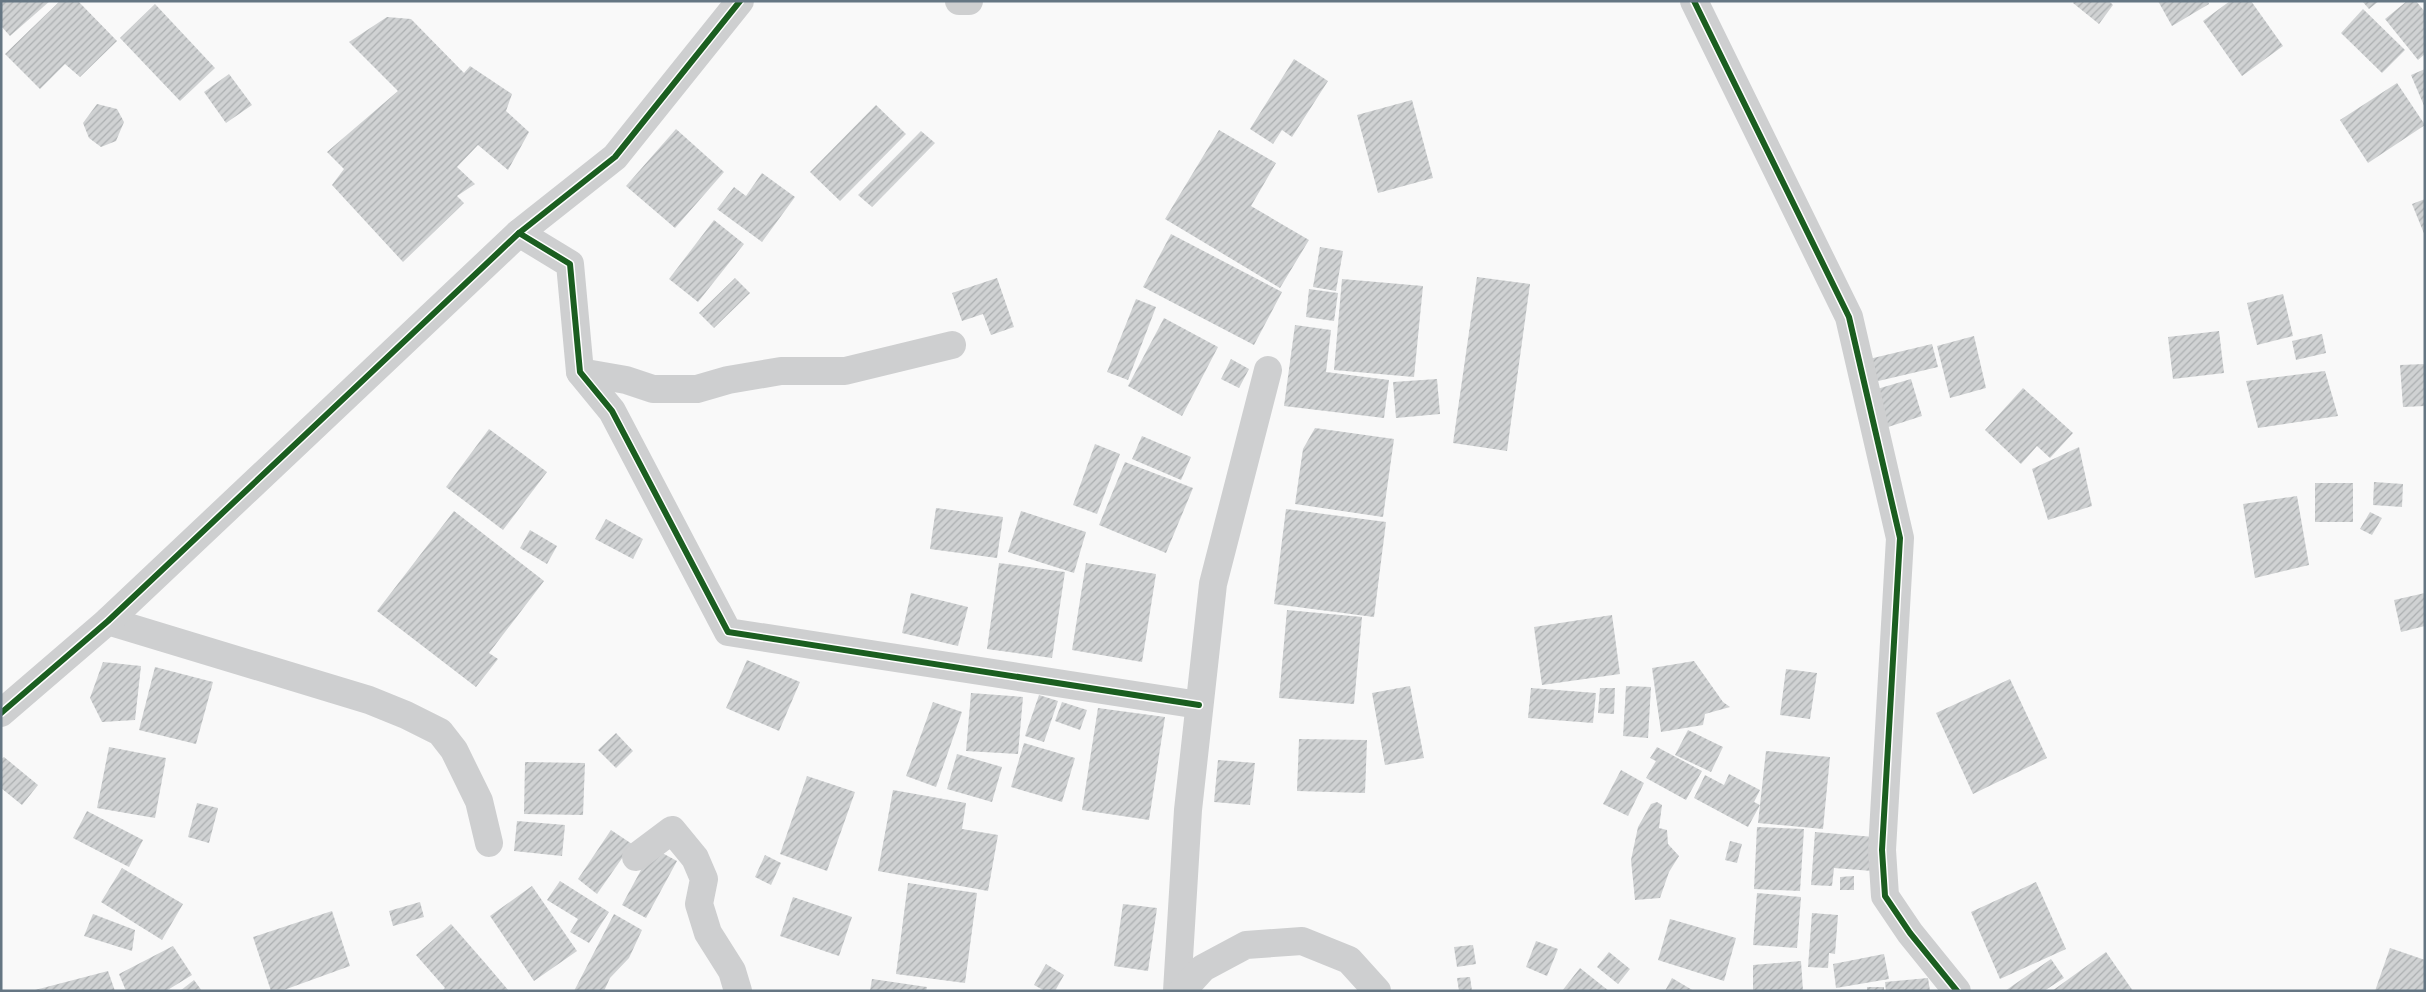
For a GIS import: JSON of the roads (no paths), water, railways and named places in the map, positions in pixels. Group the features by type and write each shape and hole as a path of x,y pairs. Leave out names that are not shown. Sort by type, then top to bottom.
{"street":[{"path":"1,713 108,621 519,233 616,156 740,1"},
{"path":"959,1 969,1"},
{"path":"1694,1 1850,317 1900,538 1882,850 1885,896 1910,932 1957,991"},
{"path":"519,233 570,264 580,372 612,411 728,632 1199,705"},
{"path":"580,372 626,380 653,388 697,389 728,380 781,371 845,371 952,345"},
{"path":"1176,991 1188,810 1213,584 1268,370"},
{"path":"108,621 361,698 406,715 440,732 454,750 479,801 489,843"},
{"path":"636,857 672,830 695,858 704,879 698,904 708,933 732,971 738,991"},
{"path":"1182,991 1203,968 1246,945 1302,941 1349,960 1377,991"}]}
